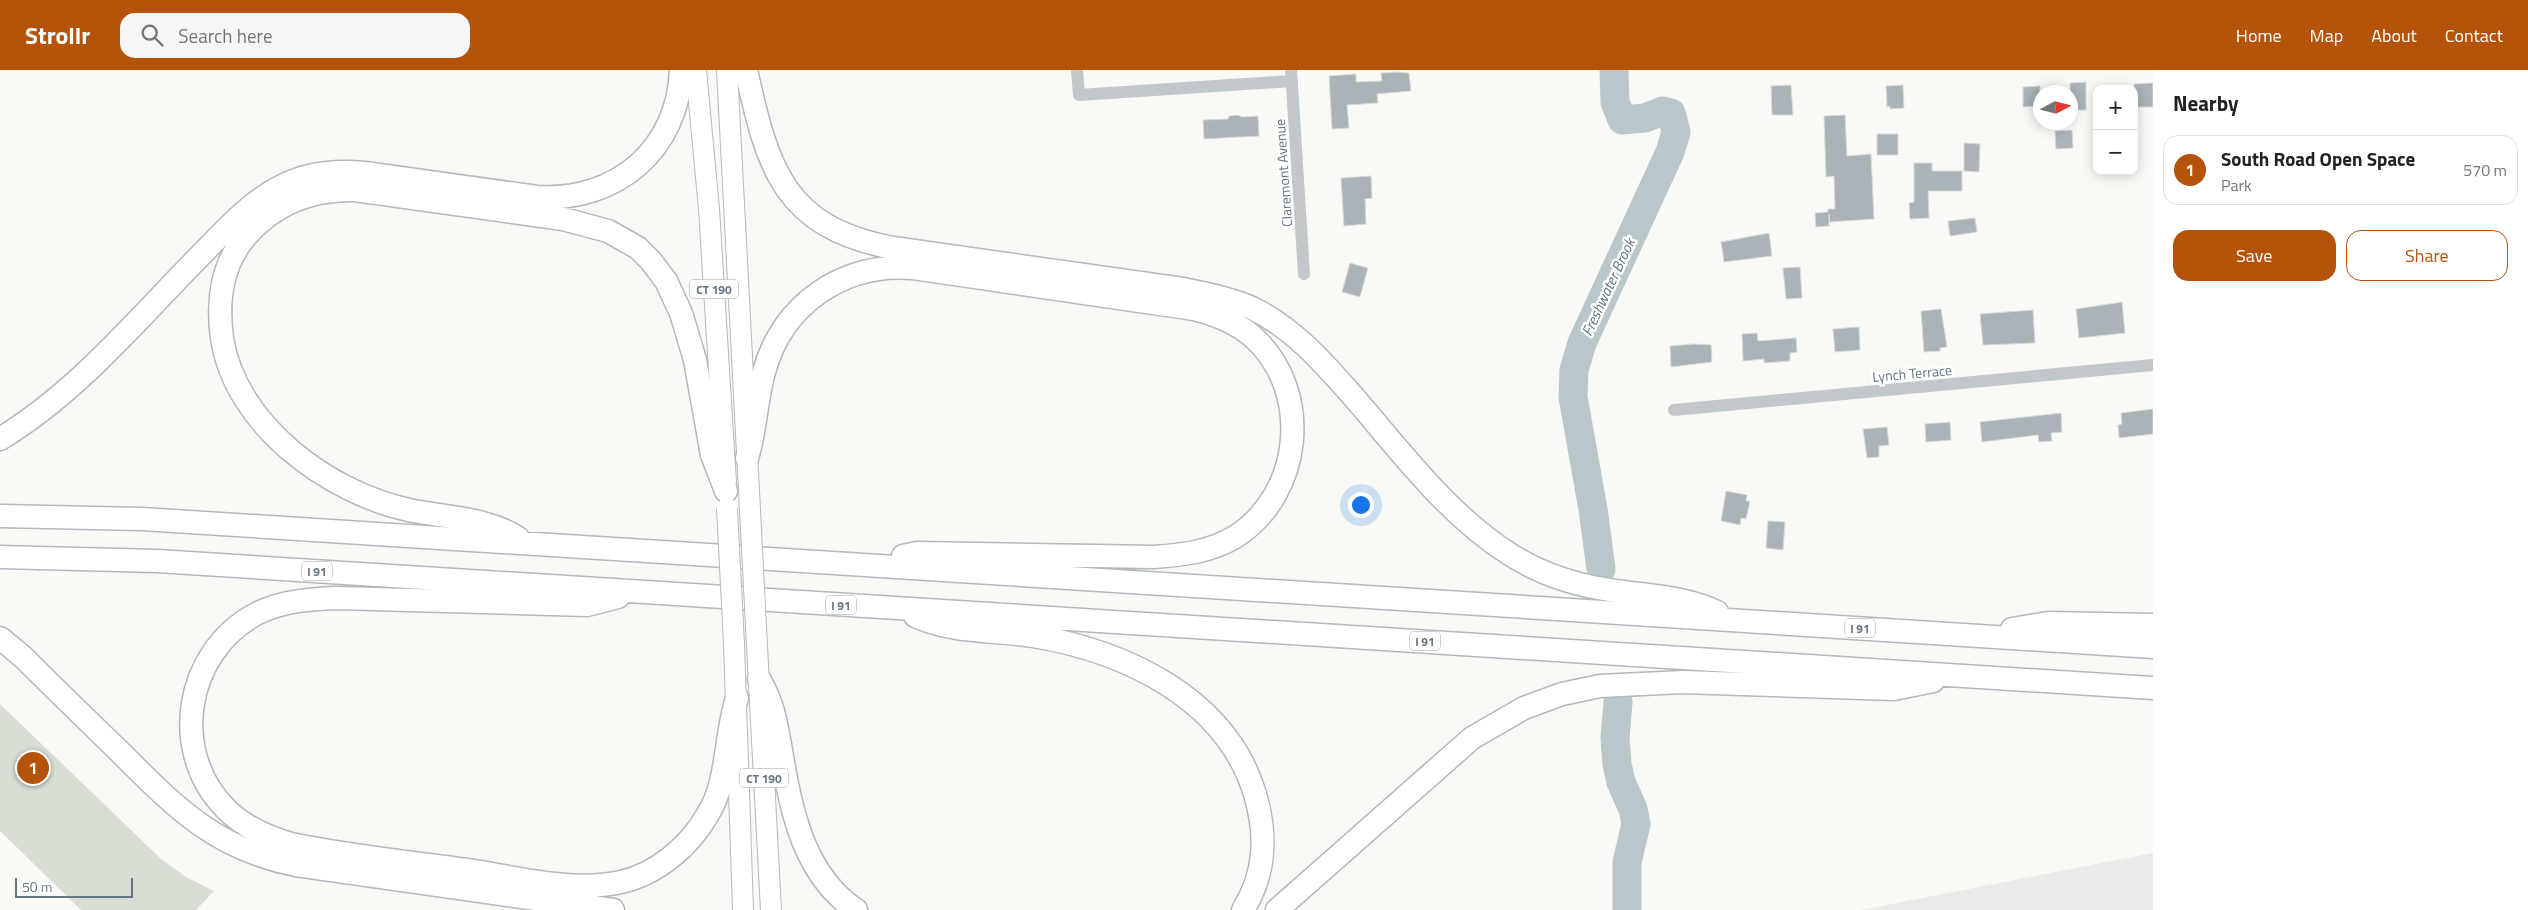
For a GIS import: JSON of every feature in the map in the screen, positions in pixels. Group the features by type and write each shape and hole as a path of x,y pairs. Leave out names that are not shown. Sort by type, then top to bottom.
{"highway":[{"path":"0,439 34,417 73,384 237,219 256,202 281,186 308,176 340,172 365,173 537,197 564,197 588,192 626,175 656,147 668,128 675,111 681,70"},
{"path":"746,70 760,128 778,175 800,206 830,229 860,241 886,247 1183,289 1221,297 1250,308 1281,326 1313,351 1450,506 1478,532 1503,550 1539,570 1571,582 1609,590 1685,600 1731,620"},
{"path":"525,543 490,524 408,510 352,491 331,480 300,458 278,438 258,414 238,384 229,364 223,342 220,308 224,278 234,255 250,231 271,213 286,203 309,194 328,190 355,190 563,219 595,226 625,240 651,261 666,281 677,301 695,360 712,455 727,500"},
{"path":"748,458 764,370 772,347 783,326 800,306 822,289 847,277 875,269 913,268 1200,310 1223,318 1250,335 1265,350 1280,375 1290,402 1293,431 1289,461 1282,482 1269,506 1255,520 1235,537 1218,545 1189,554 1154,557 917,553 870,564"},
{"name":"I 91","path":"0,516 133,518 2153,647"},
{"name":"I 91","path":"0,557 157,561 2153,688"},
{"path":"634,592 587,605 337,598 298,601 265,610 246,621 229,635 209,658 200,675 193,696 191,720 193,743 199,768 213,794 235,818 264,835 291,844 561,883 608,884 634,878 657,866 683,846 703,823 714,805 720,787 728,732 737,698"},
{"path":"898,608 942,626 1033,636 1106,653 1149,672 1191,703 1216,728 1238,755 1249,778 1259,808 1264,842 1261,867 1254,889 1243,910"},
{"path":"1990,636 2039,624 2153,625"},
{"path":"0,638 180,810 213,835 245,851 296,865 613,910"},
{"path":"1277,910 1472,738 1508,715 1543,700 1580,689 1616,684 1692,683 1894,689 1920,685 1951,675"},
{"path":"759,679 773,707 791,799 810,858 826,884 856,910"},
{"path":"2124,686 2153,700"}],"main road":[{"name":"CT 190","path":"696,70 709,209 727,500 737,698 743,910"},
{"name":"CT 190","path":"727,70 771,910"}],"street":[{"path":"1077,70 1079,95 1291,76"},
{"name":"Claremont Avenue","path":"1291,76 1304,274"},
{"name":"Lynch Terrace","path":"1674,410 2153,365"}],"shaded area":[{"path":"0,704 160,858 186,877 214,891 196,910 81,910 0,831"},
{"path":"2153,853 2153,910 1861,910"}],"building":[{"path":"1381,73 1409,73 1411,91 1377,94 1378,103 1347,105 1349,128 1332,129 1329,76 1356,74 1356,82 1382,81"},
{"path":"2086,82 2086,110 2078,110 2078,85 2070,85 2070,83"},
{"path":"2153,83 2153,107 2138,107 2138,85 2134,84"},
{"path":"1791,85 1793,115 1772,115 1771,86"},
{"path":"1903,85 1904,108 1890,109 1890,106 1887,107 1886,86"},
{"path":"2033,86 2033,106 2023,107 2023,87"},
{"path":"1238,115 1242,117 1258,116 1259,136 1204,139 1203,120 1228,119 1229,116"},
{"path":"1845,115 1847,156 1871,154 1874,219 1830,222 1829,214 1829,226 1816,227 1815,213 1828,212 1828,209 1835,209 1834,176 1826,177 1824,116"},
{"path":"2072,130 2073,148 2056,149 2055,131"},
{"path":"1877,134 1898,134 1898,155 1877,155"},
{"path":"1964,143 1980,144 1979,172 1964,171"},
{"path":"1914,163 1932,163 1932,171 1962,171 1962,191 1928,191 1929,218 1910,219 1909,203 1914,202"},
{"path":"1371,176 1372,198 1365,199 1366,224 1344,226 1341,178"},
{"path":"1975,218 1977,232 1950,236 1948,221"},
{"path":"1769,233 1772,256 1724,262 1721,242"},
{"path":"1350,263 1368,268 1360,297 1342,292"},
{"path":"1800,267 1802,298 1786,299 1783,268"},
{"path":"2122,302 2125,333 2079,338 2076,309"},
{"path":"1941,309 1947,347 1940,348 1940,351 1924,352 1921,311"},
{"path":"2033,310 2035,343 1983,345 1980,314"},
{"path":"1859,327 1860,350 1835,352 1833,329"},
{"path":"1757,333 1758,341 1796,338 1797,352 1790,353 1790,361 1764,363 1764,359 1743,361 1742,334"},
{"path":"1711,345 1712,362 1671,367 1670,346"},
{"path":"2153,409 2153,434 2119,438 2118,425 2122,424 2121,413"},
{"path":"2061,413 2062,432 2051,433 2052,441 2039,442 2038,435 1982,442 1980,422"},
{"path":"1950,422 1951,440 1926,442 1925,424"},
{"path":"1887,427 1889,445 1879,446 1879,457 1867,458 1863,429"},
{"path":"1726,491 1747,495 1746,501 1750,501 1746,519 1741,518 1740,525 1721,521"},
{"path":"1768,521 1785,522 1783,550 1766,548"}],"waterway":[{"name":"Freshwater Brook","path":"1601,569 1593,509 1573,397 1574,370 1582,343 1670,152 1676,132 1671,113 1663,111 1645,118 1622,120 1615,102 1614,70"},
{"name":"Freshwater Brook","path":"1618,702 1615,738 1617,764 1621,782 1633,809 1636,824 1627,862 1627,910"}],"place":[{"name":"South Road Open Space","path":"33,768"}]}
